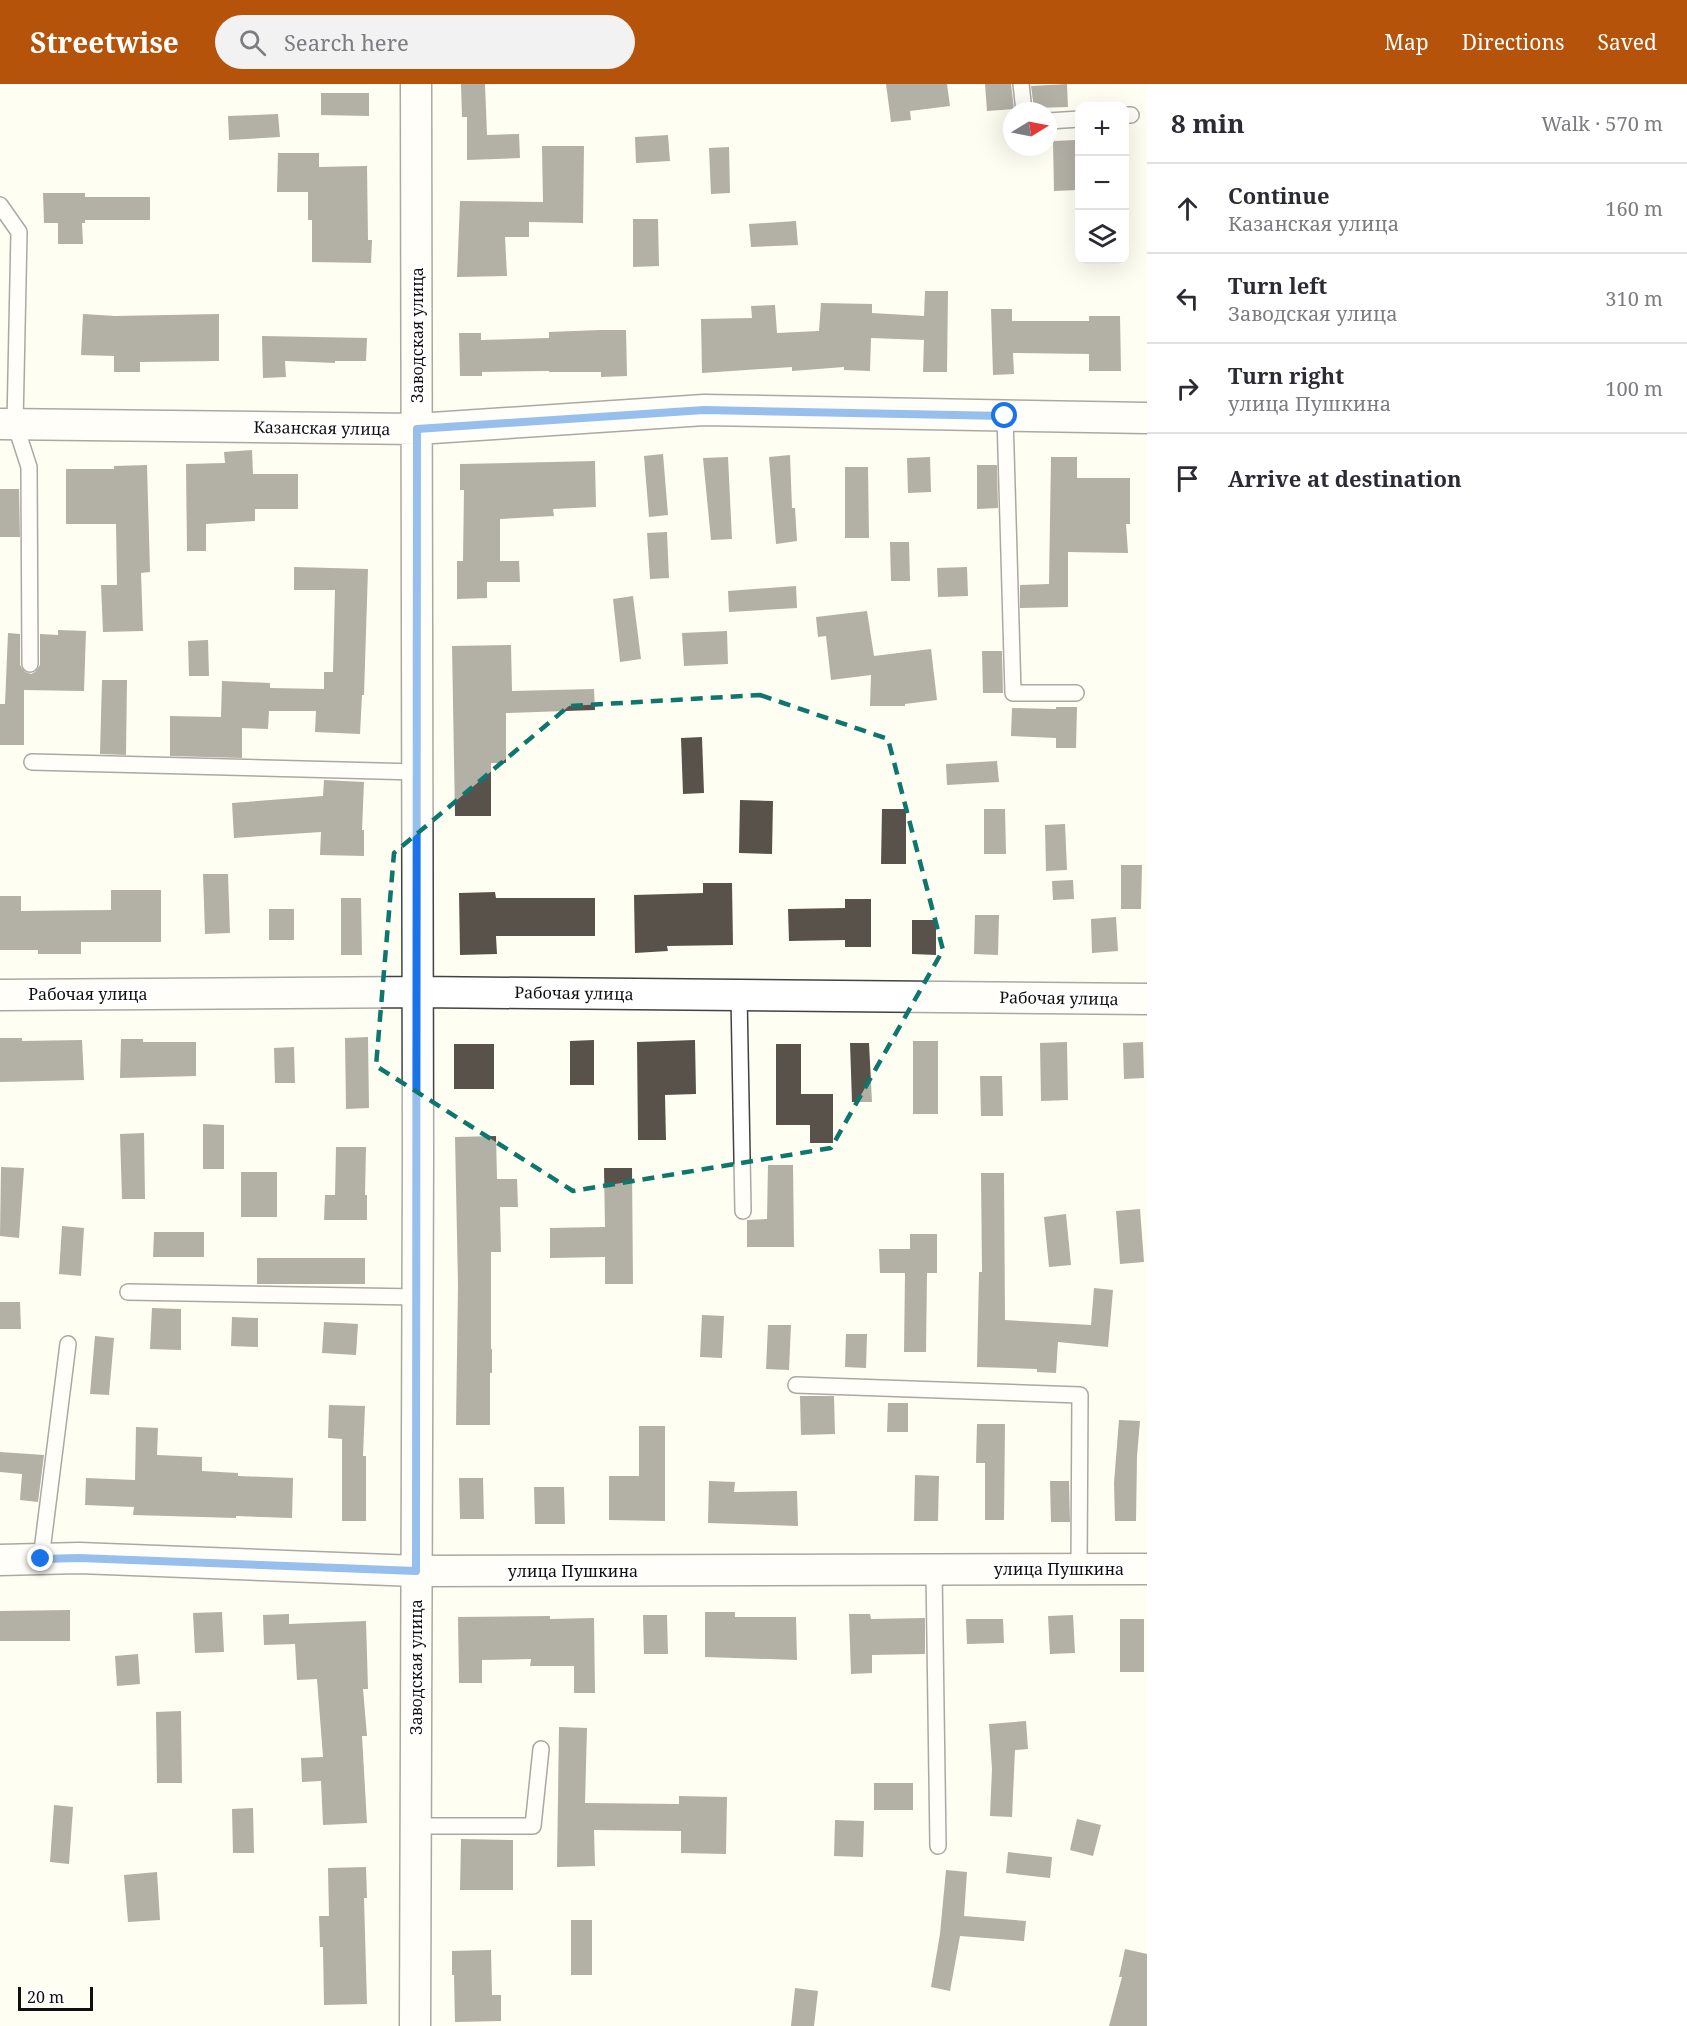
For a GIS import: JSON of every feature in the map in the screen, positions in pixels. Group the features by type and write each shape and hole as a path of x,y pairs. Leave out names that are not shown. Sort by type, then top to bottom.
{"street":[{"name":"Заводская улица","path":"416,84 418,992 416,2026"},
{"name":"Казанская улица","path":"8,424 417,429 704,410 1147,418"},
{"name":"Рабочая улица","path":"0,995 418,992 1147,999"},
{"name":"улица Пушкина","path":"0,1560 79,1558 416,1571 1147,1569"}],"lane":[{"path":"1021,84 1023,102"},
{"path":"1057,120 1075,119"},
{"path":"0,205 19,232 8,424 29,467 30,664"},
{"path":"1005,416 1013,693 1076,693"},
{"path":"32,762 417,772"},
{"path":"739,995 743,1211"},
{"path":"128,1292 417,1297"},
{"path":"41,1559 68,1344"},
{"path":"796,1385 1080,1395 1079,1569"},
{"path":"934,1570 939,1846"},
{"path":"416,1826 533,1826 541,1749"}],"highlighted area":[{"path":"760,695 888,739 943,950 831,1148 573,1191 376,1066 394,853 569,706"}],"building":[{"path":"461,84 485,84 487,135 519,134 520,158 467,160 467,117 462,117"},
{"path":"886,84 947,84 950,106 910,111 911,120 891,122"},
{"path":"985,84 1011,84 1013,102 1003,102 1003,110 987,111"},
{"path":"1067,84 1068,107 1057,107 1057,102 1033,102 1031,86"},
{"path":"321,93 369,93 369,116 321,115"},
{"path":"278,114 280,137 229,140 228,116"},
{"path":"668,135 670,161 636,163 635,137"},
{"path":"1075,140 1075,190 1054,191 1053,156 1057,156 1057,141"},
{"path":"542,146 584,146 583,223 529,222 529,237 505,237 507,276 457,277 460,201 543,202"},
{"path":"729,147 730,193 711,194 709,148"},
{"path":"278,153 319,153 319,167 367,166 368,240 372,240 371,263 312,262 312,220 308,220 308,192 277,192"},
{"path":"43,193 85,193 85,197 150,197 150,220 85,220 85,223 82,223 83,244 58,244 58,223 44,223"},
{"path":"633,219 658,219 659,266 633,267"},
{"path":"796,221 798,245 751,247 749,224"},
{"path":"925,291 948,291 947,372 923,372 924,340 871,338 870,371 844,370 844,367 792,371 792,367 702,373 701,319 752,318 751,306 775,305 777,333 819,331 821,303 872,304 872,313 924,316"},
{"path":"991,309 1012,309 1012,321 1089,321 1089,316 1120,316 1121,371 1089,371 1089,354 1013,353 1014,374 993,375"},
{"path":"83,314 115,316 219,314 219,361 140,362 140,372 114,372 114,356 81,355"},
{"path":"626,330 627,376 601,377 601,372 549,371 482,372 482,376 460,376 459,333 481,333 481,340 549,338 549,332"},
{"path":"262,336 367,338 366,361 335,361 335,363 285,361 286,377 263,378"},
{"path":"252,450 253,474 298,474 298,509 255,509 255,521 206,524 206,551 187,551 186,464 225,463 224,452"},
{"path":"663,454 668,515 649,517 644,456"},
{"path":"790,455 792,508 795,508 797,541 776,544 769,457"},
{"path":"728,457 732,539 711,540 703,458"},
{"path":"930,457 931,492 908,493 907,458"},
{"path":"1051,457 1077,457 1077,478 1130,478 1130,524 1126,524 1128,553 1068,552 1068,607 1020,608 1020,585 1049,584"},
{"path":"595,461 596,507 553,509 554,516 500,519 500,561 519,561 520,582 487,582 487,598 457,599 457,561 463,561 464,490 460,490 460,464"},
{"path":"147,465 150,572 141,573 143,631 103,632 101,585 117,585 116,524 66,524 66,469 114,469 114,466"},
{"path":"977,465 997,465 998,508 977,509"},
{"path":"845,467 868,467 869,538 845,538"},
{"path":"0,489 19,489 20,537 0,537"},
{"path":"667,532 669,578 650,579 647,533"},
{"path":"890,542 909,542 910,581 891,581"},
{"path":"294,567 368,569 364,695 362,695 360,734 315,732 316,711 269,711 268,729 242,728 242,758 170,756 170,716 221,717 222,681 270,683 270,688 324,689 324,672 333,672 335,590 294,590"},
{"path":"967,567 968,596 938,597 937,568"},
{"path":"796,586 797,608 729,612 728,591"},
{"path":"633,596 641,659 620,662 613,599"},
{"path":"867,611 874,656 931,649 937,700 905,704 905,706 870,706 871,675 831,680 826,636 818,637 816,617"},
{"path":"58,630 86,631 84,691 24,690 24,745 0,745 0,704 5,704 8,633 20,634 20,665 25,672 31,674 40,665 40,634 58,635"},
{"path":"727,631 728,664 684,666 682,633"},
{"path":"208,640 209,676 189,676 188,641"},
{"path":"511,645 512,691 594,689 595,710 506,713 506,763 491,763 491,816 455,816 452,646"},
{"path":"982,651 1002,651 1003,693 983,693"},
{"path":"102,680 127,680 126,755 100,754"},
{"path":"1056,707 1077,707 1076,748 1056,748 1056,738 1011,736 1012,708 1056,709"},
{"path":"702,737 704,793 683,794 681,738"},
{"path":"997,761 999,782 947,785 946,764"},
{"path":"324,780 364,782 362,830 364,830 364,856 320,855 321,832 234,838 232,803 323,796"},
{"path":"740,800 773,801 772,854 739,853"},
{"path":"882,809 906,809 906,864 881,864"},
{"path":"984,809 1005,809 1006,854 984,854"},
{"path":"1065,824 1067,870 1046,871 1045,825"},
{"path":"1121,865 1142,865 1141,909 1121,909"},
{"path":"203,874 228,874 230,933 205,934"},
{"path":"1073,880 1074,899 1053,900 1052,881"},
{"path":"703,883 732,883 733,945 667,946 668,951 635,953 634,895 703,893"},
{"path":"111,890 161,890 161,942 81,942 81,954 38,954 38,950 0,950 0,896 21,896 21,911 111,910"},
{"path":"495,892 496,898 595,898 595,936 496,936 497,954 460,955 459,893"},
{"path":"341,898 361,898 362,955 341,955"},
{"path":"845,899 871,899 871,947 845,947 845,940 789,941 788,909 845,908"},
{"path":"269,909 294,909 294,940 269,940"},
{"path":"975,915 999,915 998,955 974,954"},
{"path":"1116,917 1118,951 1092,953 1091,919"},
{"path":"912,920 936,920 936,955 912,954"},
{"path":"368,1037 369,1108 346,1109 345,1038"},
{"path":"0,1038 22,1038 22,1041 82,1040 84,1080 0,1082"},
{"path":"121,1039 143,1039 143,1042 196,1042 196,1076 120,1078"},
{"path":"594,1040 594,1085 570,1085 570,1041"},
{"path":"695,1040 696,1094 665,1095 666,1140 638,1140 637,1042"},
{"path":"913,1041 938,1041 938,1114 913,1114"},
{"path":"1067,1042 1068,1100 1041,1101 1040,1043"},
{"path":"1143,1042 1144,1078 1124,1079 1123,1043"},
{"path":"850,1043 869,1043 872,1102 852,1102"},
{"path":"454,1044 494,1044 494,1089 454,1089"},
{"path":"776,1044 801,1044 801,1094 833,1094 833,1143 810,1143 810,1125 776,1125"},
{"path":"294,1047 295,1083 275,1083 274,1048"},
{"path":"980,1076 1002,1076 1003,1116 981,1116"},
{"path":"203,1124 224,1125 224,1169 203,1169"},
{"path":"144,1133 145,1199 122,1199 120,1134"},
{"path":"496,1136 497,1179 517,1179 518,1207 500,1207 501,1252 491,1252 490,1425 456,1425 458,1285 455,1137"},
{"path":"336,1147 366,1147 367,1220 324,1220 325,1195 335,1195"},
{"path":"768,1165 793,1165 794,1247 747,1247 747,1220 767,1219"},
{"path":"1,1167 24,1168 19,1238 0,1236"},
{"path":"604,1168 632,1168 633,1284 605,1284 605,1257 550,1258 550,1228 605,1227"},
{"path":"241,1172 277,1172 277,1217 241,1217"},
{"path":"981,1173 1004,1173 1005,1320 1091,1325 1094,1288 1113,1290 1108,1347 1058,1342 1056,1373 1037,1372 1037,1369 977,1367 979,1272 982,1272"},
{"path":"1140,1209 1144,1262 1120,1264 1116,1211"},
{"path":"1066,1214 1071,1265 1049,1267 1044,1217"},
{"path":"62,1226 84,1228 81,1276 59,1274"},
{"path":"154,1232 204,1232 204,1257 153,1257"},
{"path":"910,1234 937,1234 937,1273 927,1273 926,1352 904,1352 905,1273 880,1273 879,1249 910,1249"},
{"path":"257,1258 365,1258 365,1284 257,1284"},
{"path":"0,1302 20,1302 21,1329 0,1329"},
{"path":"152,1308 181,1309 181,1350 150,1349"},
{"path":"702,1315 724,1316 722,1358 700,1357"},
{"path":"232,1317 258,1318 258,1347 231,1346"},
{"path":"324,1322 358,1324 356,1355 322,1353"},
{"path":"768,1325 791,1325 789,1370 766,1369"},
{"path":"846,1334 867,1334 866,1368 845,1367"},
{"path":"95,1336 114,1338 109,1395 90,1394"},
{"path":"800,1396 834,1396 835,1434 801,1435"},
{"path":"888,1403 908,1403 908,1432 887,1432"},
{"path":"329,1405 365,1406 363,1456 366,1456 366,1521 342,1521 342,1439 328,1438"},
{"path":"1119,1420 1140,1421 1136,1521 1115,1521 1114,1483"},
{"path":"977,1424 1005,1424 1004,1520 985,1520 985,1463 976,1463"},
{"path":"639,1426 665,1426 665,1521 609,1520 609,1476 639,1476"},
{"path":"136,1427 158,1428 157,1455 202,1457 202,1471 238,1473 238,1476 293,1478 292,1518 133,1515 134,1507 85,1505 86,1478 135,1480"},
{"path":"0,1452 44,1455 38,1502 20,1500 22,1474 0,1472"},
{"path":"915,1475 939,1476 938,1521 914,1521"},
{"path":"459,1478 483,1478 484,1519 460,1519"},
{"path":"709,1481 735,1482 734,1492 797,1491 798,1526 708,1523"},
{"path":"1050,1481 1069,1481 1070,1522 1051,1522"},
{"path":"534,1487 564,1487 565,1524 535,1524"},
{"path":"70,1610 70,1641 0,1641 0,1611"},
{"path":"222,1612 224,1652 195,1653 193,1613"},
{"path":"705,1612 735,1612 735,1617 796,1617 797,1660 705,1657"},
{"path":"289,1614 289,1624 366,1621 368,1689 363,1689 367,1736 362,1736 367,1823 323,1825 321,1781 302,1782 301,1758 323,1757 317,1679 297,1680 295,1644 264,1645 263,1615"},
{"path":"849,1614 870,1614 871,1619 925,1618 925,1654 872,1655 872,1673 851,1674"},
{"path":"643,1615 667,1615 668,1654 644,1654"},
{"path":"1073,1615 1075,1653 1050,1654 1048,1616"},
{"path":"550,1616 550,1619 594,1618 595,1693 574,1693 574,1666 530,1666 531,1659 482,1660 482,1683 459,1683 458,1617"},
{"path":"966,1619 1003,1619 1004,1643 967,1644"},
{"path":"1120,1619 1144,1619 1144,1672 1120,1672"},
{"path":"138,1654 140,1684 117,1686 115,1656"},
{"path":"181,1711 182,1783 157,1783 156,1712"},
{"path":"1026,1721 1028,1749 1015,1750 1012,1817 990,1816 992,1769 989,1724"},
{"path":"559,1727 587,1728 585,1803 679,1804 679,1796 727,1797 726,1854 681,1853 681,1831 594,1830 595,1866 557,1867"},
{"path":"874,1783 913,1783 913,1810 874,1810"},
{"path":"54,1805 73,1807 69,1864 50,1862"},
{"path":"253,1808 254,1853 233,1853 232,1809"},
{"path":"1077,1819 1101,1825 1093,1856 1070,1850"},
{"path":"835,1820 864,1821 863,1857 834,1856"},
{"path":"461,1839 513,1840 513,1890 460,1890"},
{"path":"1008,1852 1052,1857 1050,1878 1006,1873"},
{"path":"366,1867 367,1898 364,1898 367,2004 324,2005 323,1947 320,1947 319,1916 329,1916 328,1868"},
{"path":"946,1870 967,1872 964,1916 1026,1921 1024,1941 960,1936 950,1991 931,1987 940,1934"},
{"path":"157,1872 160,1920 128,1922 124,1875"},
{"path":"571,1920 592,1920 592,1975 571,1975"},
{"path":"1125,1949 1147,1954 1147,2026 1109,2026 1122,1977 1119,1977"},
{"path":"491,1950 492,1995 501,1995 501,2021 455,2022 452,1951"},
{"path":"795,1988 818,1991 814,2026 791,2026"}],"route":[{"path":"41,1559 79,1558 416,1571 417,429 704,410 1005,416"}]}
